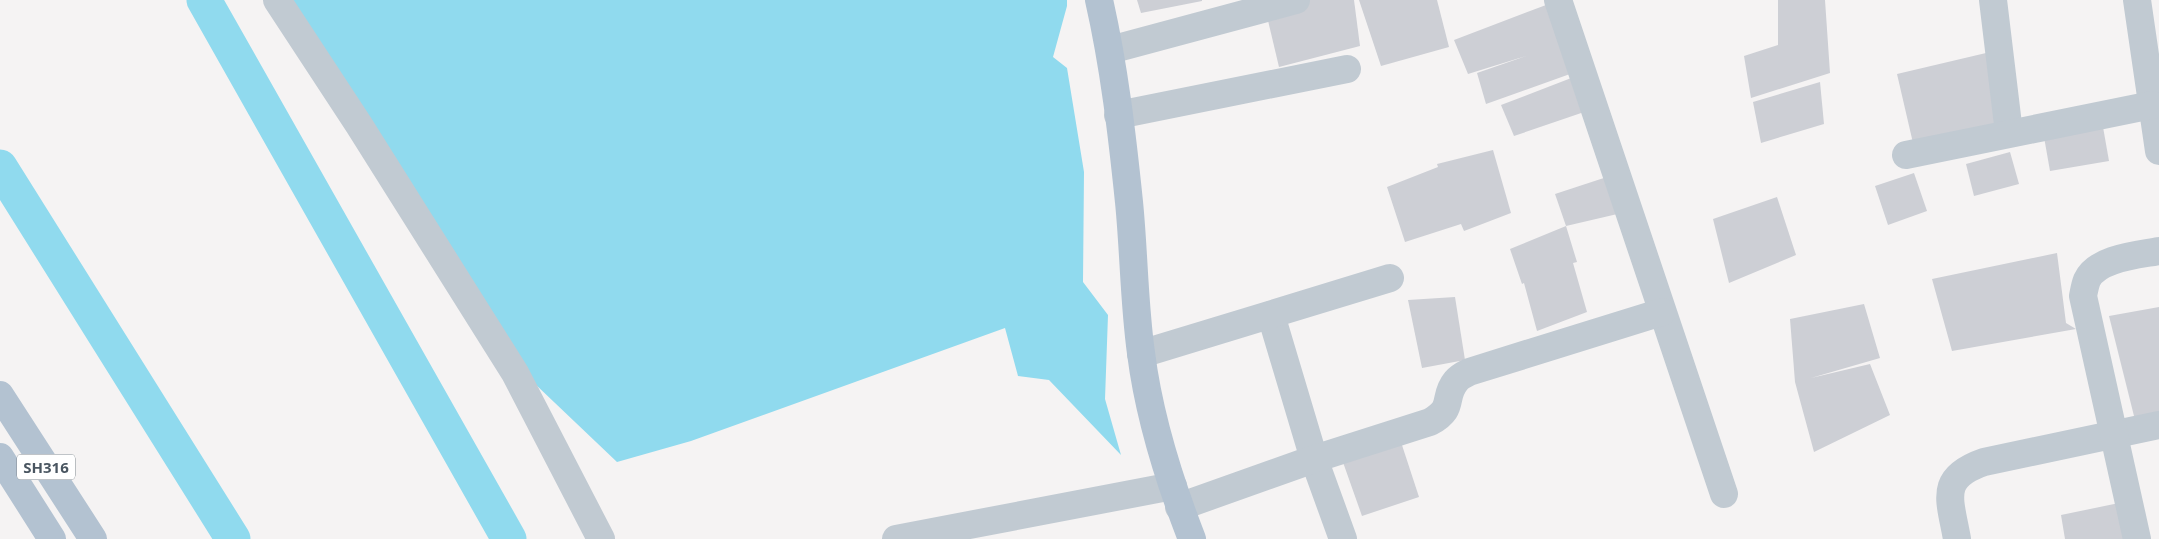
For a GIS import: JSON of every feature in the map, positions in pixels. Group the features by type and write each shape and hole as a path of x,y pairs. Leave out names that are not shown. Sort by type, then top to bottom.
{"main road":[{"path":"1099,0 1110,50 1129,203 1141,354 1157,432 1176,496 1192,539"},
{"name":"SH316","path":"0,395 93,539"},
{"name":"SH316","path":"0,457 52,539"}],"street":[{"path":"277,0 359,125 515,373 601,539"},
{"path":"1110,50 1296,0"},
{"path":"1558,0 1724,494"},
{"path":"1993,0 2009,133"},
{"path":"2137,0 2159,151"},
{"path":"1118,115 1346,69"},
{"path":"1906,155 2152,105"},
{"path":"2136,539 2083,296 2087,279 2101,266 2117,259 2159,251"},
{"path":"1141,354 1390,278"},
{"path":"896,539 1176,496 1314,459 1430,422 1441,416 1448,405 1451,389 1456,379 1469,372 1662,312"},
{"path":"1271,315 1314,459 1343,539"},
{"path":"1957,539 1949,497 1954,480 1966,468 1984,462 2159,425"}],"water":[{"path":"278,0 1067,0 1053,57 1067,68 1084,172 1083,282 1108,315 1105,399 1121,455 1049,380 1018,376 1005,328 691,441 617,462 534,383"}],"building":[{"path":"1137,0 1202,0 1202,1 1141,13"},
{"path":"1304,0 1354,0 1360,46 1279,67 1265,8"},
{"path":"1359,0 1437,0 1449,47 1381,66"},
{"path":"1778,0 1825,0 1830,73 1751,98 1744,56 1778,45"},
{"path":"1546,5 1570,74 1486,104 1477,73 1526,56 1468,74 1454,40"},
{"path":"1986,53 2001,127 1913,143 1897,74"},
{"path":"1579,75 1590,110 1514,136 1501,105"},
{"path":"1820,82 1824,124 1761,143 1753,102"},
{"path":"2103,127 2109,161 2050,171 2044,137"},
{"path":"1493,150 1511,213 1464,231 1461,224 1405,242 1387,187 1438,167 1437,164"},
{"path":"2010,152 2019,184 1974,196 1966,164"},
{"path":"1914,173 1927,211 1888,225 1875,186"},
{"path":"1616,174 1626,212 1566,226 1555,194"},
{"path":"1777,197 1796,255 1729,283 1713,219"},
{"path":"1566,226 1577,262 1573,263 1587,312 1537,331 1524,283 1522,284 1510,249"},
{"path":"2057,253 2066,323 2076,329 1952,351 1932,279"},
{"path":"1455,297 1465,360 1422,368 1408,300"},
{"path":"1864,304 1880,358 1811,378 1870,364 1890,415 1814,452 1795,382 1790,319"},
{"path":"2159,307 2159,413 2135,420 2109,316"},
{"path":"1400,439 1419,497 1362,516 1339,451"},
{"path":"2119,503 2127,539 2065,539 2061,515"}],"waterway":[{"path":"204,0 509,539"},
{"path":"0,167 233,539"}]}
